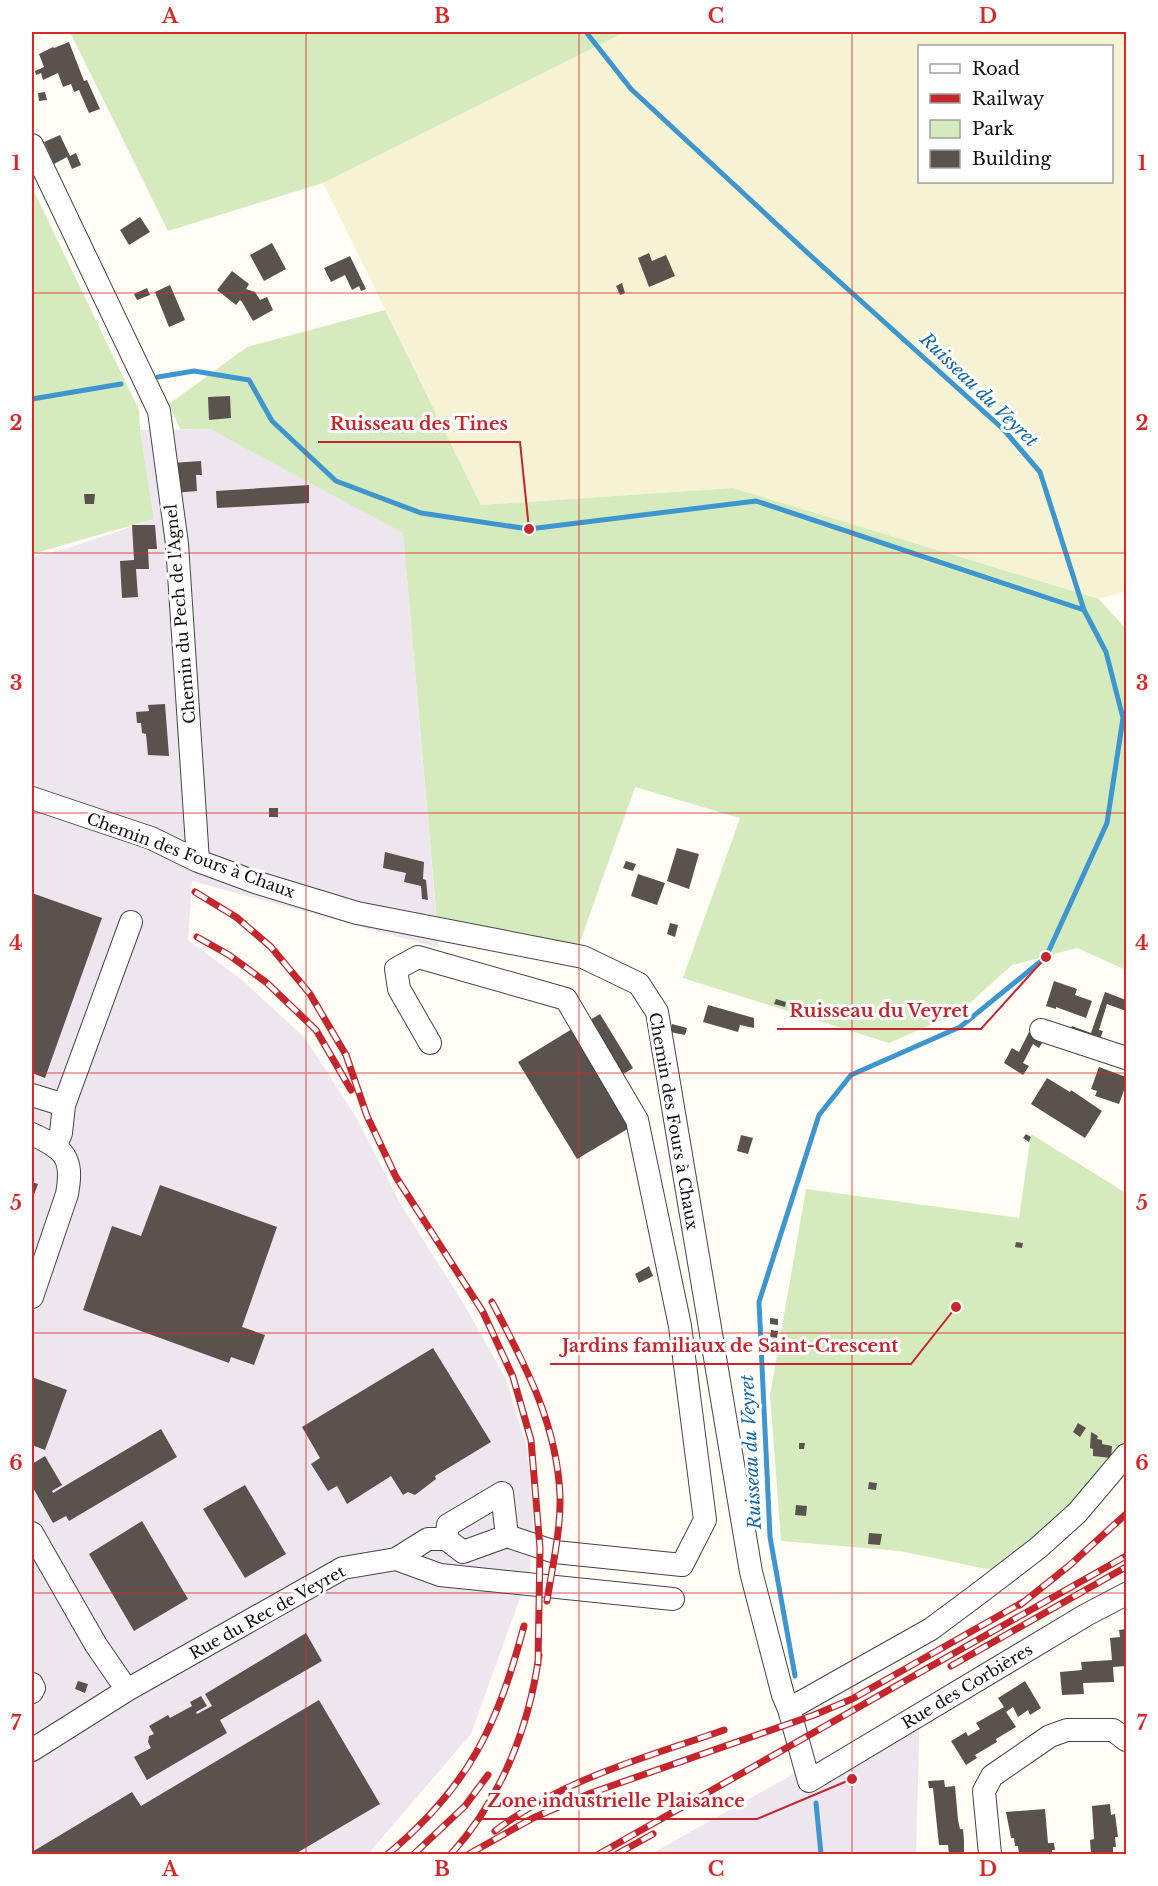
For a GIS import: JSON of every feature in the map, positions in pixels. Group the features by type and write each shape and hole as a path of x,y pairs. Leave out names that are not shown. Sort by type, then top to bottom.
{"street":[{"name":"Chemin du Pech de l'Agnel","path":"32,145 159,411 177,544 198,861"},
{"name":"Chemin des Fours à Chaux","path":"32,798 151,838 198,861 255,882 357,913 583,957 639,984 657,1012 752,1572 783,1695 809,1780"},
{"path":"56,1145 61,1133 64,1105 131,922"},
{"path":"396,1559 428,1539 446,1539 463,1552 507,1536 555,1552 682,1565 705,1520 680,1326 637,1120 566,999 418,957 396,969 399,989 430,1043"},
{"path":"1041,1030 1126,1058"},
{"path":"32,1095 64,1105"},
{"path":"32,1134 56,1145 67,1161 70,1177 32,1297"},
{"path":"789,1709 931,1629 982,1591 1038,1548 1077,1513 1126,1455"},
{"path":"446,1539 448,1525 502,1493 507,1536"},
{"path":"32,1533 96,1645 127,1690"},
{"name":"Rue du Rec de Veyret","path":"32,1748 127,1690 343,1568 396,1559 440,1575 674,1599"},
{"name":"Rue des Corbières","path":"809,1780 1086,1615 1126,1594"},
{"path":"32,1684 34,1688 32,1692"},
{"path":"990,1854 984,1791 992,1776 1050,1736 1067,1730 1113,1730 1126,1740"}],"shaded area":[{"path":"620,32 1126,32 1126,591 1099,599 733,488 481,505 323,183 621,34"},
{"path":"210,429 283,465 403,533 439,948 192,881 188,940 241,979 305,1038 356,1117 400,1203 465,1306 506,1379 527,1449 533,1520 530,1570 471,1734 368,1854 32,1854 32,557 65,549 154,519 140,430"},
{"path":"920,1703 916,1854 651,1854"}],"green space":[{"path":"70,32 620,32 621,34 323,183 168,231"},
{"path":"32,187 139,410 154,519 32,554"},
{"path":"385,310 481,505 733,488 1099,599 1126,629 1126,970 1077,948 1012,965 960,1012 889,1043 683,978 740,818 635,787 579,945 437,922 403,533 210,429 180,429 169,404 247,347"},
{"path":"1031,1134 1126,1193 1126,1446 1105,1471 1001,1572 900,1551 781,1541 770,1395 806,1189 1019,1218"}],"building":[{"path":"69,42 84,81 87,80 100,109 89,113 79,90 74,92 71,84 63,87 58,73 43,80 41,73 36,75 35,71 44,67 39,54"},
{"path":"45,92 47,100 39,101 38,93"},
{"path":"60,135 70,156 76,153 81,165 72,169 67,157 54,164 44,142"},
{"path":"140,217 150,232 129,245 120,230"},
{"path":"272,243 286,269 264,281 250,255"},
{"path":"649,253 652,261 666,255 675,276 649,287 638,258"},
{"path":"350,256 366,289 361,291 359,286 352,290 345,275 331,282 324,268"},
{"path":"232,271 249,284 246,289 255,292 260,300 267,297 273,310 253,321 240,300 236,305 217,290"},
{"path":"622,283 625,293 620,295 616,286"},
{"path":"170,285 185,320 169,327 155,292"},
{"path":"147,288 150,295 137,300 134,294"},
{"path":"230,396 231,418 209,420 208,397"},
{"path":"201,461 202,475 196,475 197,491 174,493 172,463"},
{"path":"309,485 309,503 217,508 216,491"},
{"path":"84,494 95,494 94,504 85,504"},
{"path":"132,525 155,525 157,549 148,549 149,569 136,569 138,597 122,598 120,561 134,560"},
{"path":"165,704 169,756 148,755 146,734 142,733 141,723 137,723 136,712 149,711 148,705"},
{"path":"269,808 278,808 278,817 269,817"},
{"path":"677,848 699,854 689,889 667,881"},
{"path":"385,852 424,862 423,879 426,880 428,900 422,899 421,886 404,882 406,873 383,868"},
{"path":"626,861 636,864 633,871 623,868"},
{"path":"638,874 665,883 657,905 631,896"},
{"path":"32,893 102,918 45,1078 32,1073"},
{"path":"670,923 678,925 675,937 667,934"},
{"path":"1054,981 1077,989 1075,995 1092,1001 1086,1018 1056,1007 1056,1009 1046,1006"},
{"path":"1105,992 1126,1000 1126,1011 1107,1004 1099,1030 1103,1031 1099,1041 1070,1031 1072,1026 1091,1033"},
{"path":"776,999 786,1002 785,1007 774,1004"},
{"path":"708,1005 754,1018 754,1028 740,1025 738,1032 703,1022"},
{"path":"600,1014 633,1068 622,1075 590,1020"},
{"path":"672,1024 687,1028 685,1035 670,1032"},
{"path":"572,1029 631,1127 577,1159 518,1062"},
{"path":"1029,1032 1044,1040 1039,1048 1033,1044 1023,1063 1029,1066 1023,1075 1004,1063 1012,1048 1019,1052"},
{"path":"1099,1067 1126,1077 1126,1085 1119,1104 1095,1096 1097,1091 1091,1089"},
{"path":"1047,1078 1070,1092 1071,1090 1102,1111 1085,1138 1031,1104"},
{"path":"1026,1134 1031,1137 1029,1142 1023,1138"},
{"path":"741,1135 753,1138 748,1154 737,1151"},
{"path":"32,1182 38,1184 32,1200"},
{"path":"160,1185 277,1227 242,1327 265,1335 254,1365 231,1357 229,1363 83,1310 112,1226 141,1236"},
{"path":"1016,1242 1023,1243 1022,1248 1015,1247"},
{"path":"649,1266 653,1276 639,1283 635,1274"},
{"path":"770,1318 778,1319 778,1325 770,1324"},
{"path":"771,1330 778,1331 777,1338 770,1337"},
{"path":"433,1348 491,1442 435,1476 436,1479 415,1495 408,1492 403,1495 391,1476 347,1504 337,1486 328,1491 311,1464 320,1458 302,1427"},
{"path":"32,1377 67,1390 45,1450 32,1445"},
{"path":"1078,1423 1086,1428 1080,1437 1073,1432"},
{"path":"161,1429 177,1457 69,1521 66,1516 53,1523 32,1486 32,1464 45,1456 62,1485 52,1491 53,1493"},
{"path":"1091,1432 1098,1436 1097,1439 1102,1440 1102,1444 1112,1446 1111,1458 1093,1456 1093,1449 1090,1448"},
{"path":"799,1443 805,1443 804,1449 799,1449"},
{"path":"869,1482 877,1483 876,1490 868,1489"},
{"path":"245,1485 286,1554 245,1578 203,1509"},
{"path":"796,1505 807,1506 806,1516 795,1515"},
{"path":"142,1521 188,1599 134,1631 89,1554"},
{"path":"869,1533 882,1534 880,1545 868,1544"},
{"path":"1126,1629 1126,1666 1113,1667 1114,1682 1083,1683 1084,1694 1062,1695 1060,1672 1082,1670 1081,1662 1112,1660 1110,1638 1120,1637 1119,1630"},
{"path":"306,1633 322,1661 220,1720 227,1733 147,1780 134,1757 151,1748 148,1742 149,1736 154,1734 149,1726 168,1715 170,1718 192,1706 190,1702 201,1696 207,1706 196,1712 197,1714 212,1706 205,1694"},
{"path":"78,1681 88,1684 85,1693 75,1689"},
{"path":"1025,1681 1041,1708 1030,1715 1028,1710 1018,1717 1013,1707 1006,1712 1016,1727 996,1739 997,1742 975,1755 977,1758 966,1765 951,1741 966,1732 968,1736 980,1729 976,1723 1004,1707 998,1698"},
{"path":"319,1700 380,1804 295,1854 32,1854 132,1792 141,1806"},
{"path":"944,1780 945,1787 955,1786 958,1820 960,1829 963,1829 964,1841 964,1852 959,1852 959,1854 949,1854 948,1845 939,1845 933,1788 929,1788 928,1781"},
{"path":"1110,1804 1111,1815 1115,1814 1118,1837 1115,1837 1116,1847 1113,1847 1113,1854 1091,1854 1090,1840 1094,1839 1092,1806"},
{"path":"1045,1809 1048,1843 1054,1843 1055,1850 1052,1850 1052,1854 1019,1854 1014,1838 1011,1838 1006,1812"}],"waterway":[{"name":"Ruisseau du Veyret","path":"586,32 631,89 811,256 1003,429 1040,472 1084,610 1106,652 1123,718 1107,823 1046,957 960,1027 851,1075 819,1115 759,1302 770,1537 795,1676"},
{"path":"158,377 194,371 249,380 272,421 336,481 421,513 529,529 756,501 1084,610"},
{"path":"32,399 121,384"},
{"name":"Ruisseau du Veyret","path":"816,1803 821,1854"}],"railway":[{"path":"195,892 236,917 271,947 310,994 346,1055 367,1116 396,1177 483,1312 513,1377 531,1440 540,1548 538,1664"},
{"path":"197,937 229,955 267,983 316,1030 351,1090"},
{"path":"492,1302 537,1395 546,1419 558,1469 559,1522 547,1601"},
{"path":"1020,1605 1070,1565 1126,1514"},
{"path":"599,1854 1126,1556"},
{"path":"951,1666 1126,1567"},
{"path":"469,1854 533,1818 591,1793 814,1715 852,1699 1025,1601"},
{"path":"388,1854 416,1829 460,1779 490,1725 503,1695 524,1626"},
{"path":"451,1854 469,1833 484,1810 510,1761 528,1709 539,1655"},
{"path":"495,1831 548,1797 576,1784 724,1730"},
{"path":"414,1854 465,1806 488,1775"},
{"path":"617,1854 653,1834"}],"place":[{"name":"Ruisseau des Tines","path":"529,529"},
{"name":"Ruisseau du Veyret","path":"1046,957"},
{"name":"Jardins familiaux de Saint-Crescent","path":"956,1307"},
{"name":"Zone industrielle Plaisance","path":"852,1779"}]}
